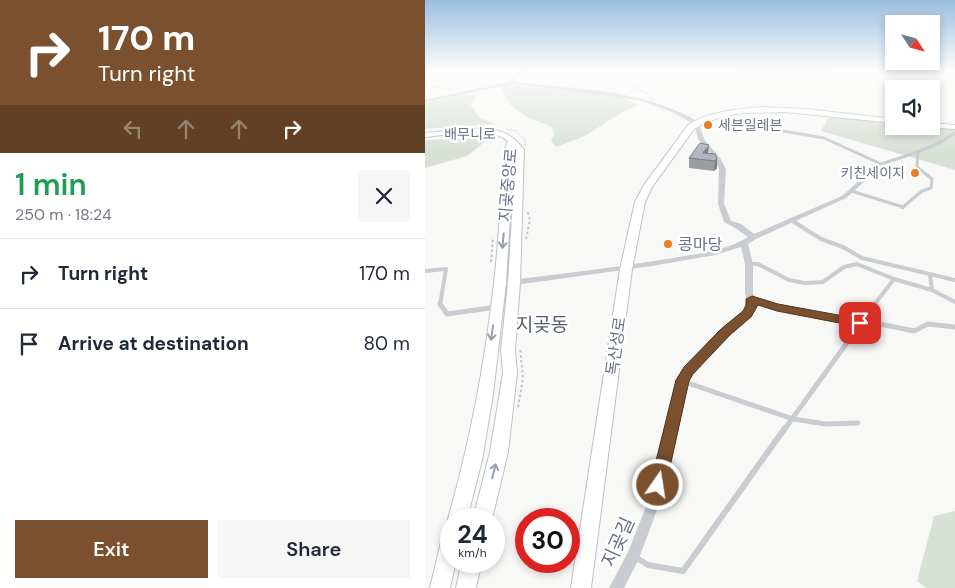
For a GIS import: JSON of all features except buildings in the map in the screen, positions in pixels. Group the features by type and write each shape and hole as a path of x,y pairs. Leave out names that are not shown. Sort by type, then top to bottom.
{"street":[{"path":"425,102 440,98"},
{"path":"636,98 697,123 698,134 703,144 722,167 721,206 728,222 738,226 748,240 749,293 752,299"},
{"name":"독산성로","path":"581,588 627,269 640,202 657,173 691,126 715,117 748,110 776,109 885,120"},
{"path":"940,126 955,127"},
{"name":"배무니로","path":"425,135 489,132 507,136 512,140"},
{"path":"507,284 627,269 697,256 748,240 844,197 881,164 918,152 939,143 955,133"},
{"name":"지곶중앙로","path":"460,508 473,460 507,284 509,150 512,140"},
{"name":"지곶길","path":"616,588 633,556 654,502 682,380 689,370 726,332 747,314 752,305 752,299"},
{"name":"지곶중앙로","path":"485,508 499,452 510,373 503,306"},
{"path":"440,588 444,573"},
{"path":"466,588 469,573"}],"lane":[{"path":"715,117 741,125 824,138 881,164"},
{"path":"851,191 903,207 922,191 931,188 932,179 917,167 918,152"},
{"path":"791,220 821,239 843,247 861,258 955,280"},
{"path":"749,264 764,267 776,275 789,280 805,283 823,282 844,267 857,264 894,279 932,290 955,302"},
{"path":"425,271 445,268 440,306 447,314 503,306"},
{"path":"930,275 932,290"},
{"path":"633,556 648,566 683,571 860,323 894,279"},
{"path":"752,299 795,312 860,323 875,323 914,331 928,324 955,327"},
{"path":"682,380 793,419 826,424 858,423"}],"path":[{"path":"517,414 521,398 524,362 519,344"}],"shaded area":[{"path":"445,98 475,98 470,104 480,118 497,124 425,129 425,103"},
{"path":"507,98 623,98 638,105 621,113 585,136 556,147 551,141 554,134 552,127 527,117 510,105"},
{"path":"838,116 885,122 885,135 940,135 940,128 955,129 955,170 821,131 828,118"},
{"path":"475,138 487,140 467,156 425,168 425,140"},
{"path":"955,511 955,588 926,588 917,581 934,516"}],"place":[{"name":"세븐일레븐","path":"708,125"},
{"name":"키친세이지","path":"915,173"},
{"name":"콩마당","path":"668,244"}],"district":[{"name":"지곶동","path":"542,324"}],"route":[{"path":"658,485 682,380 689,370 726,332 747,314 752,305 752,299 777,308 860,323"}]}
